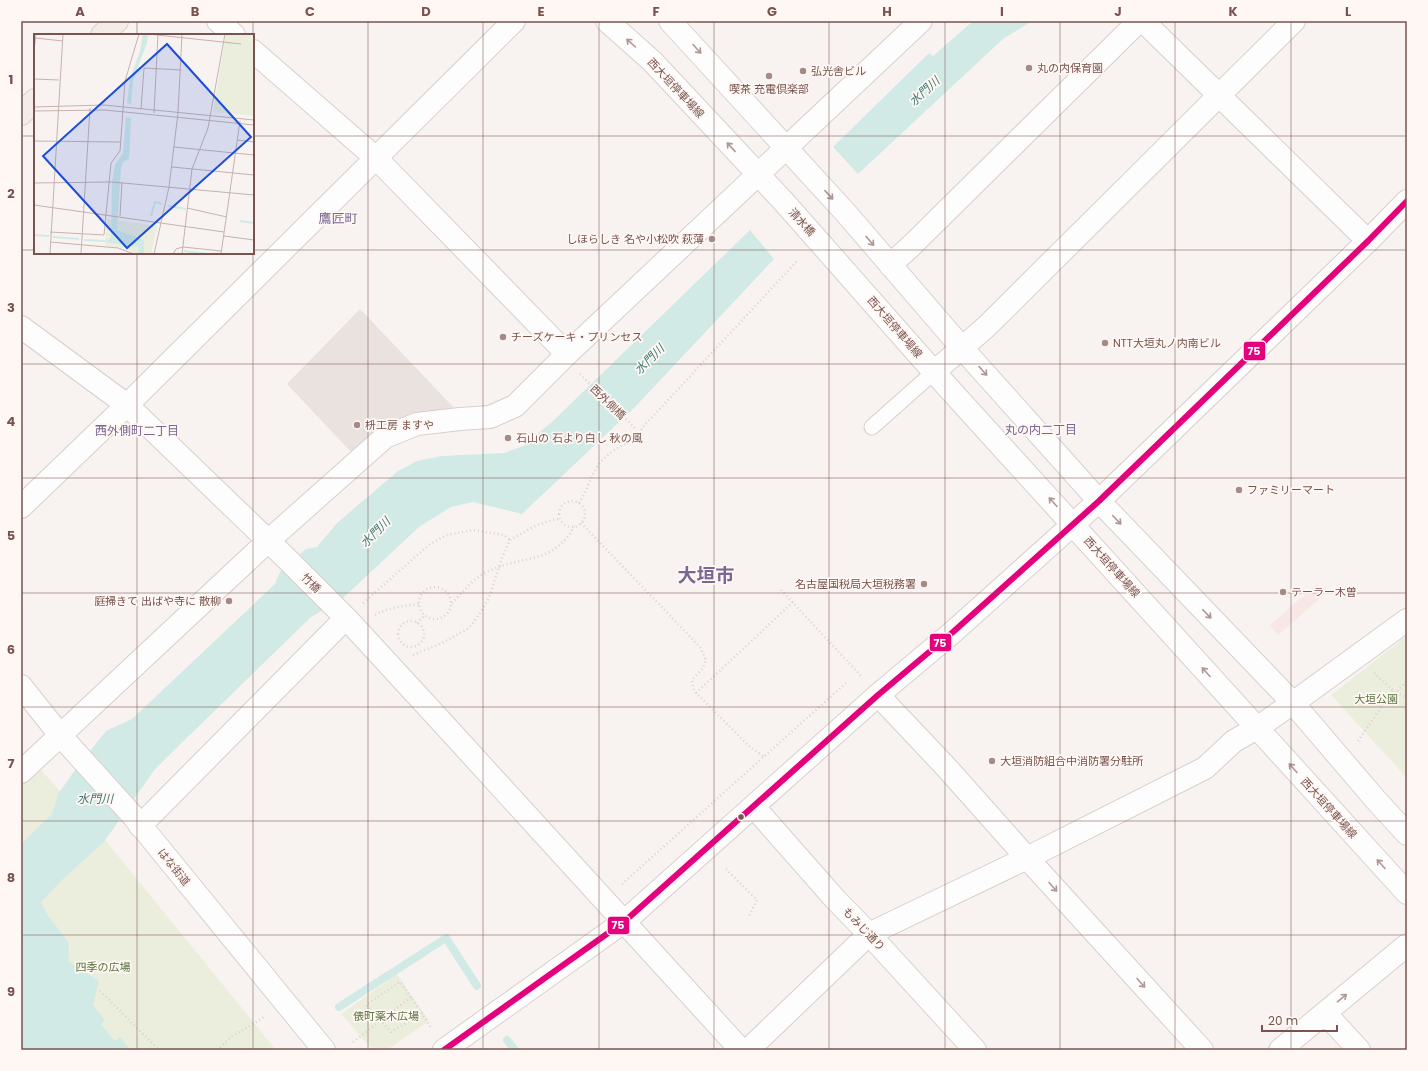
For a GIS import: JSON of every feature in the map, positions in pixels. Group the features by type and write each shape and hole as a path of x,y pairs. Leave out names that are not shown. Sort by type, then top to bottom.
{"main road":[{"path":"103,34 117,21"},
{"path":"21,114 34,101"}],"street":[{"path":"218,21 233,34"},
{"path":"21,507 377,159 514,21"},
{"name":"西大垣停車場線","path":"607,21 652,61 786,205"},
{"path":"670,21 845,212 962,348 1099,501 1294,703 1375,799 1407,834"},
{"path":"21,772 67,742 268,541 385,437 417,424 490,417 515,406 567,354 921,21"},
{"path":"890,265 1139,21"},
{"path":"1143,21 1220,94 1368,241"},
{"path":"934,372 986,327 1294,21"},
{"path":"254,52 377,159 567,354"},
{"path":"444,1050 625,921 878,695 953,632 1099,501 1368,241 1407,201"},
{"name":"清水橋","path":"786,205 818,240"},
{"name":"西大垣停車場線","path":"818,240 934,372 1407,893"},
{"name":"竹橋","path":"21,327 127,405 286,558 347,611 741,1050"},
{"path":"137,821 347,611"},
{"path":"748,1050 869,934 1206,768 1234,741 1257,728 1294,703 1407,620"},
{"name":"はな街道","path":"21,686 67,742 137,821 324,1050"},
{"path":"878,695 946,767 1026,858 1202,1050"},
{"name":"もみじ通り","path":"754,807 835,899 975,1050"},
{"path":"1280,1050 1407,945"},
{"path":"1325,1012 1359,1050"}],"lane":[{"path":"872,427 934,372"}],"path":[{"path":"579,503 595,470 604,458 616,448 638,438 642,428 798,260"},
{"name":"西外側橋","path":"578,373 634,427 638,438"},
{"path":"573,501 579,503 584,508 584,520 581,524 574,527 566,526 560,519 560,510 565,503 573,501"},
{"path":"411,657 442,643 469,628 480,614 489,598 510,540 535,526 560,519"},
{"path":"581,524 700,647 706,660 703,668 692,680 694,691 749,746 764,757"},
{"path":"452,603 444,589 433,587 423,591 420,596 419,604 424,616 434,620 444,617 448,613 452,603 476,579 488,571 499,567 544,556 557,548 574,527"},
{"path":"347,611 430,544 447,535 473,530 504,535 510,540"},
{"path":"781,590 878,695"},
{"path":"696,693 793,602"},
{"path":"371,618 382,611 419,604"},
{"path":"417,623 424,616"},
{"path":"409,621 417,623 420,625 424,634 421,642 414,647 405,646 399,640 397,632 401,624 409,621"},
{"path":"394,640 399,646"},
{"path":"1357,658 1396,693 1406,697 1407,702"},
{"path":"1396,693 1407,680"},
{"path":"620,886 846,683"},
{"path":"1358,741 1393,690"},
{"path":"726,869 757,900 748,918"},
{"path":"422,1014 391,1032 366,1005 400,982 411,997 432,1029"},
{"path":"100,992 159,1050"},
{"path":"353,1042 411,997"},
{"path":"217,1050 231,1037 286,1005"}],"shaded area":[{"path":"360,309 454,408 410,420 352,453 287,384"},
{"path":"1317,584 1325,594 1278,635 1270,625"}],"green space":[{"name":"大垣公園","path":"1407,636 1407,778 1331,695"},
{"name":"四季の広場","path":"39,768 106,841 276,1050 21,1050 21,785"},
{"name":"俵町薬木広場","path":"397,974 429,1021 388,1049 370,1047 341,1014"}],"water":[{"name":"水門川","path":"973,21 1032,21 1003,39 858,174 833,147 929,53 933,56"},
{"name":"水門川","path":"750,230 774,259 635,407 522,514 473,502 451,507 419,527 343,598 311,617 155,769 104,842 65,877 41,902 47,914 69,943 68,961 99,981 93,1005 105,1020 101,1024 115,1041 120,1037 131,1050 21,1050 21,844 52,814 58,794 106,731 132,719 275,584 280,572 288,564 306,549 317,547 337,523 398,471 417,461 442,456 504,453 523,446 553,421"}],"waterway":[{"path":"339,1007 446,938 477,986"},
{"path":"507,1040 515,1050"}],"transit line":[{"name":"75","path":"444,1050 625,921 878,695 953,632 1099,501 1368,241 1407,201"}],"place":[{"name":"丸の内保育園","path":"1029,68"},
{"name":"弘光舎ビル","path":"803,71"},
{"name":"喫茶 充電倶楽部","path":"769,76"},
{"name":"しほらしき 名や小松吹 萩薄","path":"712,239"},
{"name":"チーズケーキ・プリンセス","path":"503,337"},
{"name":"NTT大垣丸ノ内南ビル","path":"1105,343"},
{"name":"枡工房 ますや","path":"357,425"},
{"name":"石山の 石より白し 秋の風","path":"508,438"},
{"name":"ファミリーマート","path":"1239,490"},
{"name":"名古屋国税局大垣税務署","path":"924,584"},
{"name":"テーラー木曽","path":"1283,592"},
{"name":"庭掃きて 出ばや寺に 散柳","path":"229,601"},
{"name":"大垣消防組合中消防署分駐所","path":"992,761"}],"district":[{"name":"鷹匠町","path":"338,218"},
{"name":"丸の内二丁目","path":"1041,429"},
{"name":"西外側町二丁目","path":"137,430"},
{"name":"大垣市","path":"706,575"}]}
